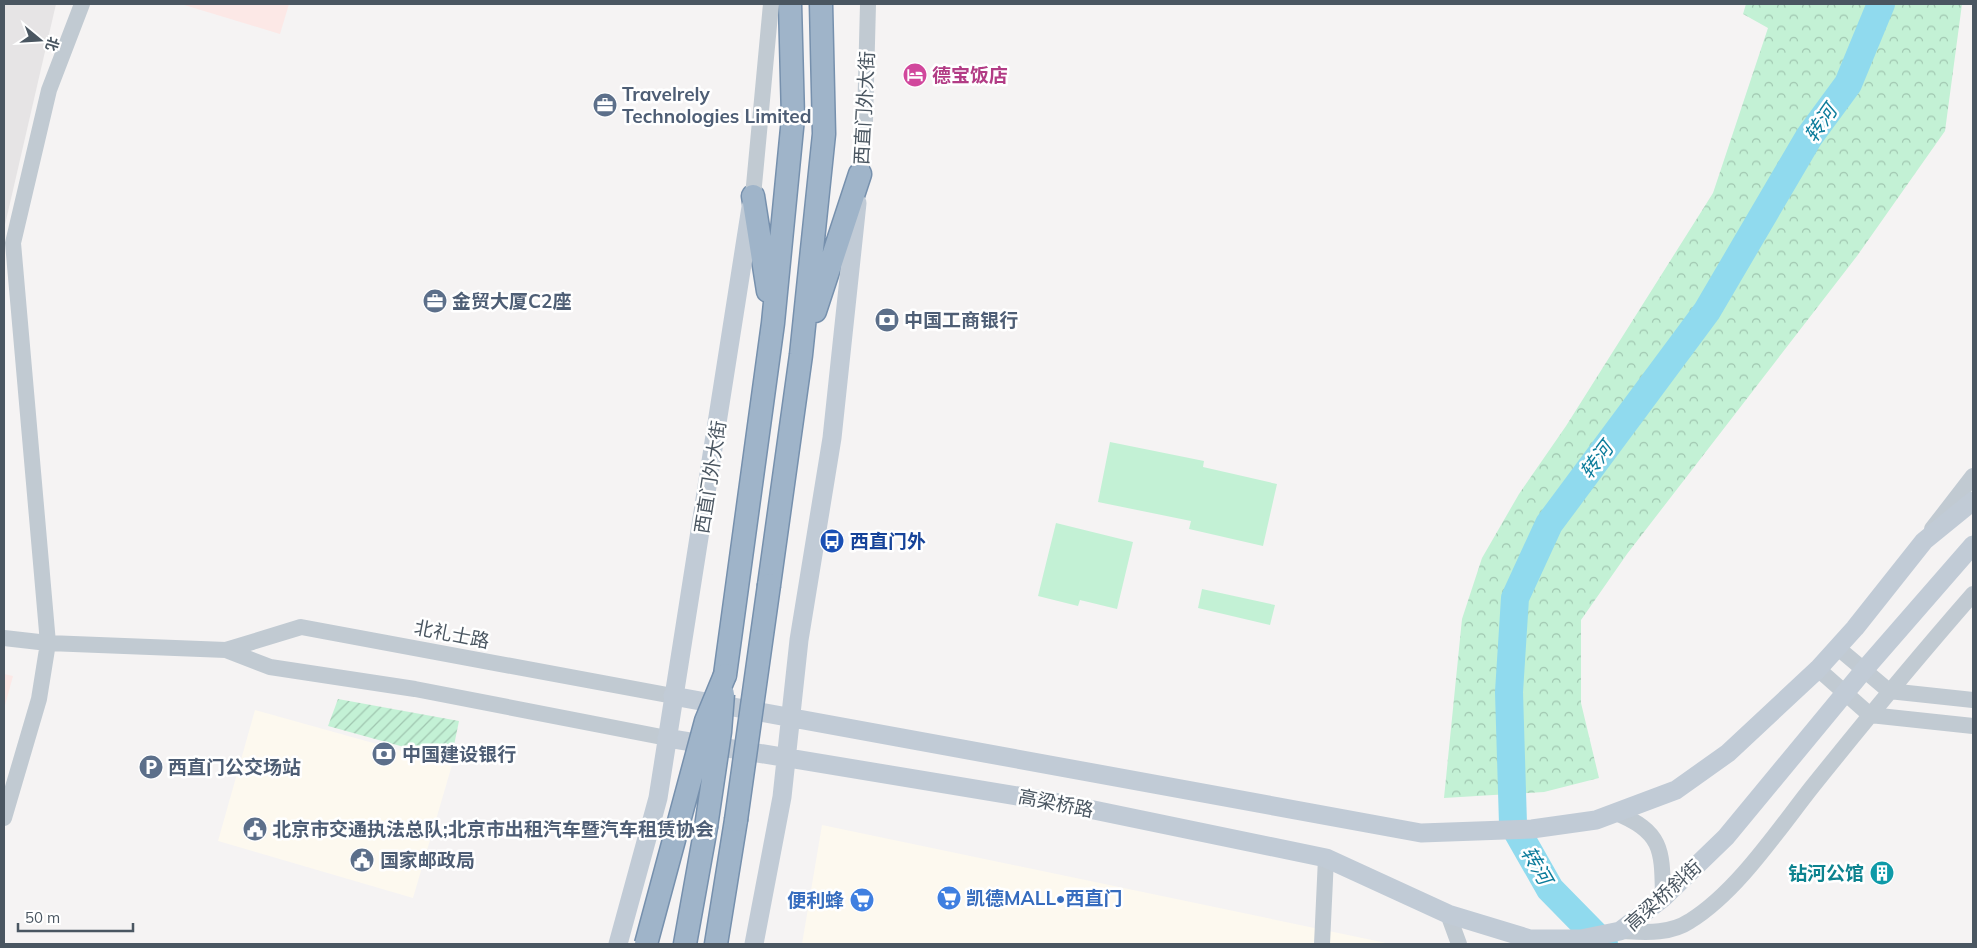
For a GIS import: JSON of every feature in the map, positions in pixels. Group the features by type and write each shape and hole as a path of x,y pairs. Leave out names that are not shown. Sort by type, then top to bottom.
{"highway":[{"name":"西直门外大街","path":"684,944 720,732 725,675 773,323 793,118 790,4"},
{"name":"西直门外大街","path":"716,944 736,820 801,355 824,134 821,4"},
{"path":"801,355 860,174"},
{"path":"753,196 773,323"},
{"path":"646,944 706,721 725,675"}],"main road":[{"name":"西直门外大街","path":"785,756 813,546 832,438 860,174"},
{"name":"西直门外大街","path":"618,944 658,798 673,696 687,627 753,196"},
{"path":"1616,813 1676,790 1728,753 1838,648 1924,541 1973,501"},
{"name":"高梁桥斜街","path":"1620,931 1663,898 1726,837 1864,670 1973,545"},
{"name":"高梁桥路","path":"673,696 1421,833 1532,829 1596,820 1616,813"},
{"name":"高梁桥路","path":"667,738 1060,803 1326,858"},
{"path":"754,944 782,796 785,756"},
{"path":"1326,858 1448,914 1530,939 1581,939 1620,931"}],"street":[{"path":"5,813 39,699 48,643 13,244 49,90 82,4"},
{"name":"西直门外大街","path":"753,196 771,4"},
{"name":"西直门外大街","path":"860,174 865,120 868,4"},
{"path":"1924,541 1973,476"},
{"name":"高梁桥斜街","path":"1620,931 1657,933 1689,922 1710,906 1744,872 1889,691 1973,594"},
{"name":"北礼士路","path":"226,650 301,627 673,696"},
{"name":"北礼士路","path":"4,638 48,643 226,650 270,667 415,689 667,738"},
{"path":"1838,648 1889,691 1973,700"},
{"path":"1818,669 1870,715 1973,726"},
{"path":"1616,813 1633,820 1654,836 1661,853 1663,898"},
{"path":"1322,944 1326,858"},
{"path":"1448,914 1459,944"}],"shaded area":[{"path":"4,4 56,4 4,229"},
{"path":"181,4 289,4 280,34"},
{"path":"4,674 13,676 4,709"},
{"path":"255,710 452,765 413,898 218,841"},
{"name":"凯德MALL•西直门","path":"822,825 1391,944 802,944"}],"green space":[{"path":"1746,4 1962,4 1945,131 1857,256 1627,554 1581,620 1581,703 1599,778 1544,792 1444,798 1462,619 1482,558 1519,494 1566,426 1713,193 1768,28 1743,14"},
{"path":"1110,442 1204,461 1203,467 1277,484 1263,546 1189,529 1191,521 1098,502"},
{"path":"1056,523 1133,542 1117,609 1080,600 1078,606 1038,596"},
{"path":"1202,589 1275,605 1270,625 1198,608"},
{"path":"338,699 459,721 451,760 328,726"}],"waterway":[{"name":"转河","path":"1604,944 1550,889 1513,824 1509,692 1515,598 1549,524 1707,311 1809,137 1848,84 1881,4"}],"place":[{"name":"德宝饭店","path":"915,75"},
{"name":"Travelrely Technologies Limited","path":"605,105"},
{"name":"金贸大厦C2座","path":"435,301"},
{"name":"中国工商银行","path":"887,320"},
{"name":"西直门外","path":"832,541"},
{"name":"中国建设银行","path":"384,754"},
{"name":"西直门公交场站","path":"151,767"},
{"name":"北京市交通执法总队;北京市出租汽车暨汽车租赁协会","path":"255,829"},
{"name":"国家邮政局","path":"362,860"},
{"name":"钻河公馆","path":"1882,873"},
{"name":"凯德MALL•西直门","path":"949,898"},
{"name":"便利蜂","path":"862,900"}]}
